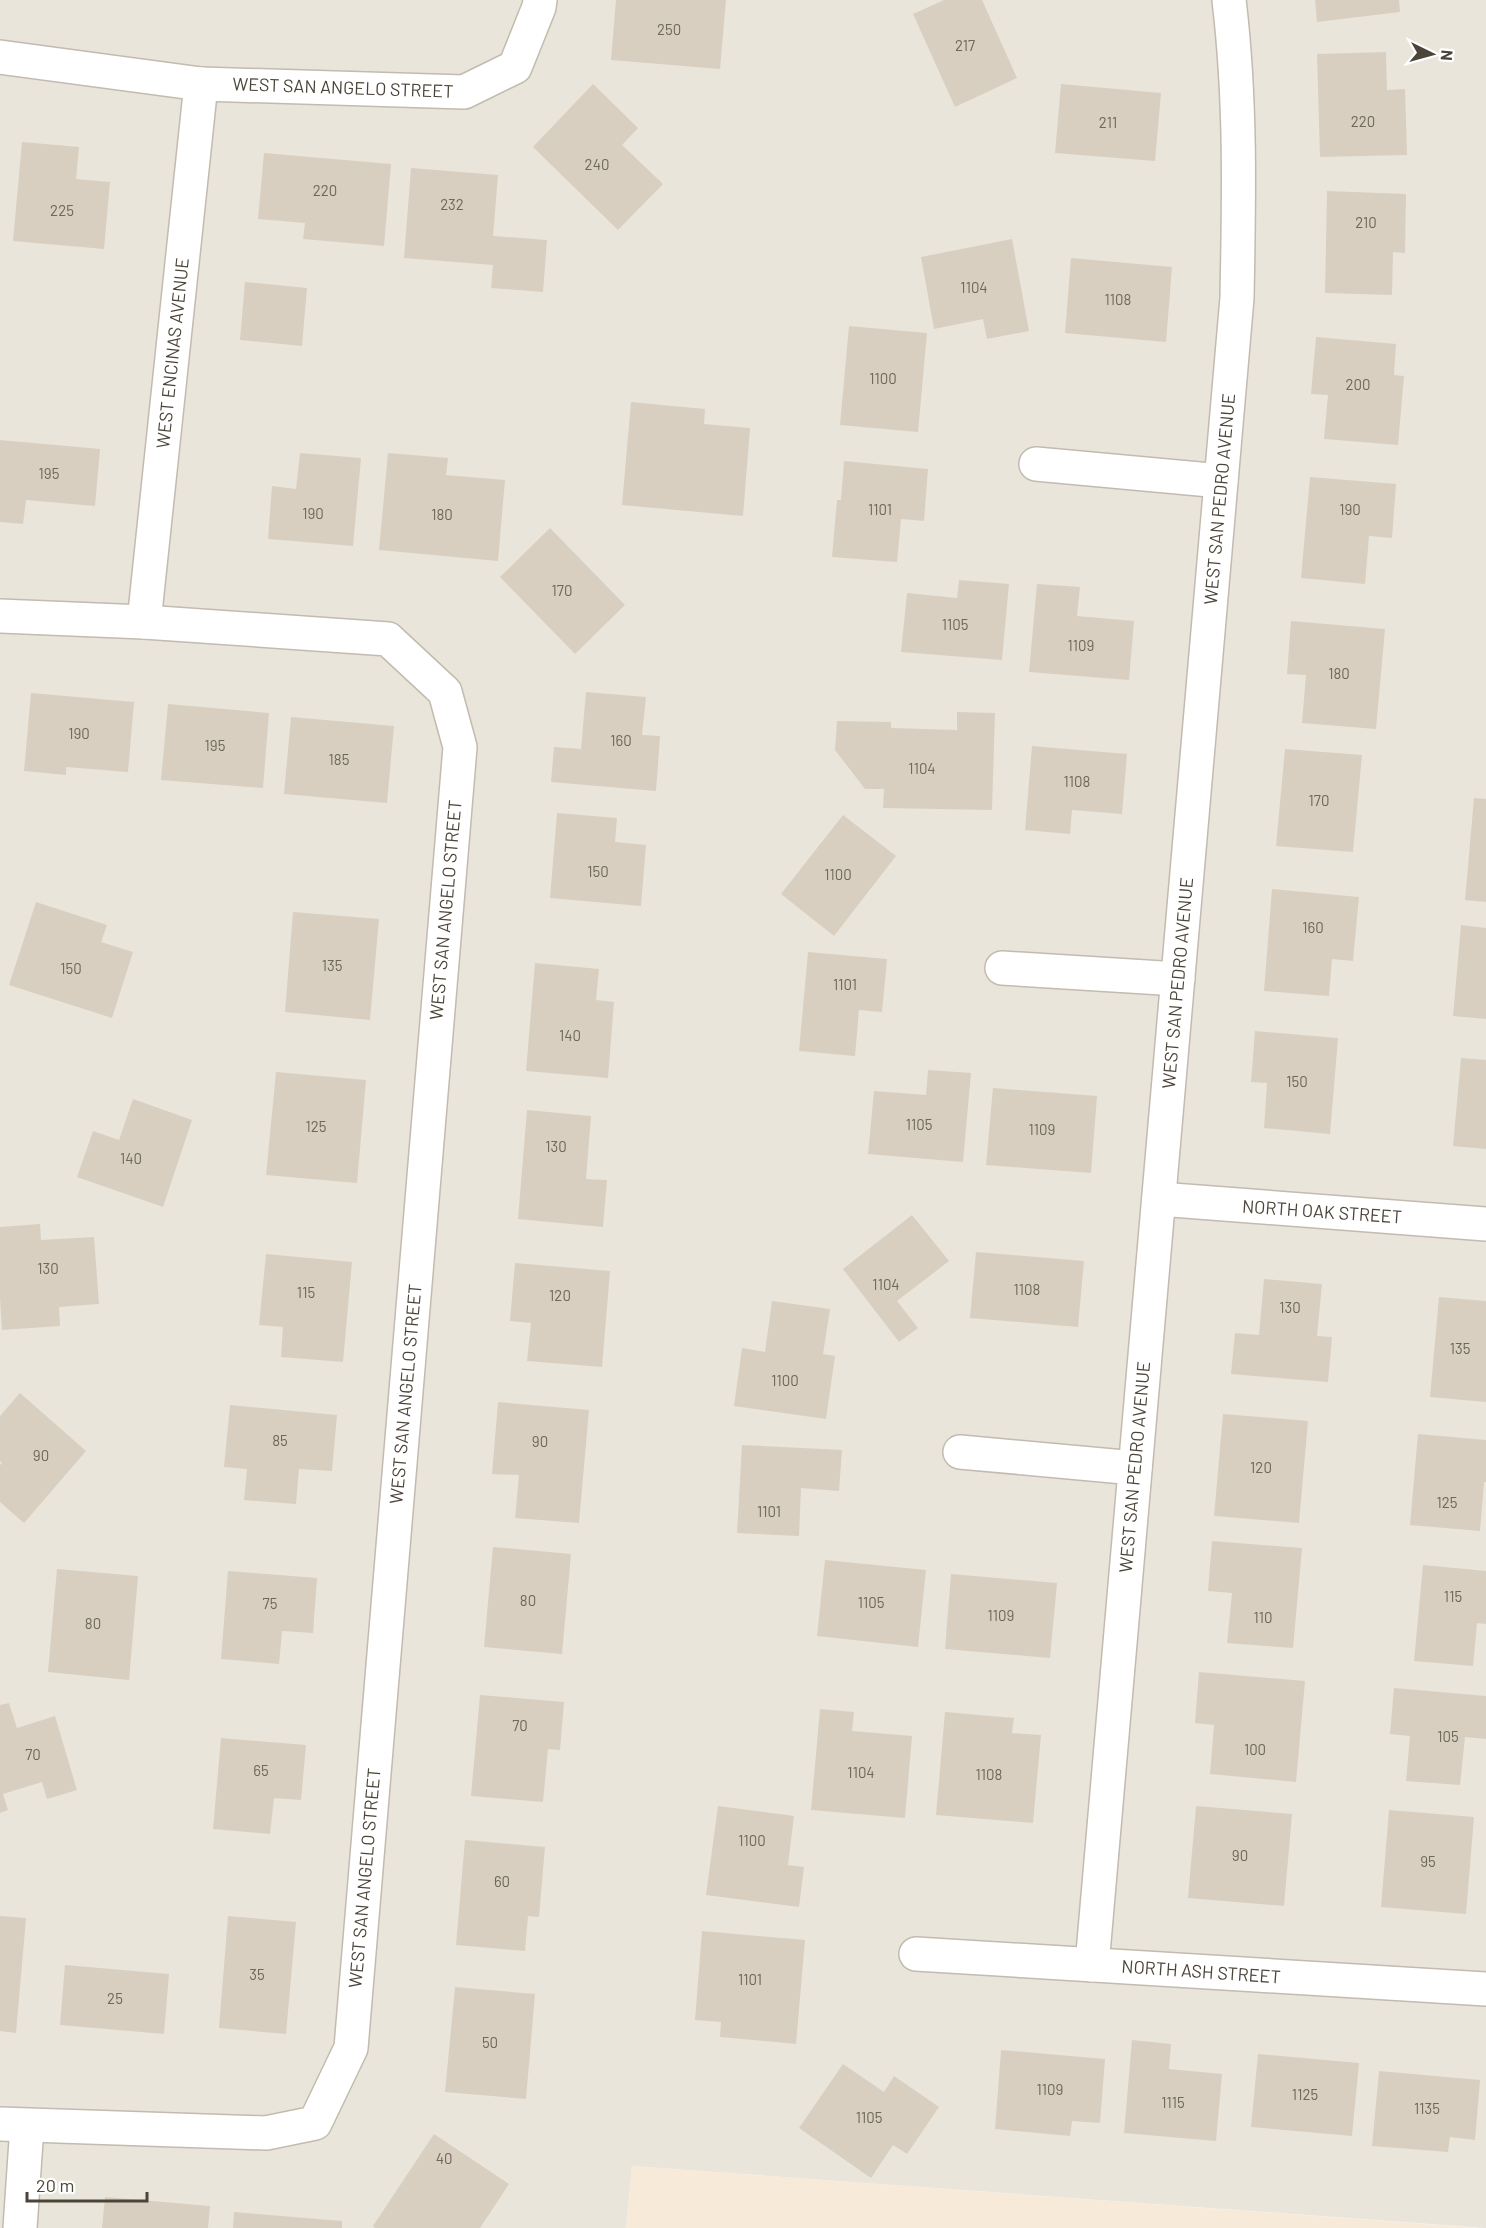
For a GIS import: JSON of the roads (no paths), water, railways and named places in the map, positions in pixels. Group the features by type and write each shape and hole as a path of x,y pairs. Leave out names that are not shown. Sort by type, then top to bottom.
{"street":[{"name":"WEST SAN ANGELO STREET","path":"0,57 201,84 464,92 515,67 540,0"},
{"name":"WEST SAN PEDRO AVENUE","path":"1092,1965 1237,298 1240,166 1235,48 1229,0"},
{"name":"WEST ENCINAS AVENUE","path":"144,622 201,84"},
{"path":"1036,464 1221,481"},
{"path":"0,616 144,622"},
{"name":"WEST SAN ANGELO STREET","path":"14,2125 266,2133 315,2123 351,2048 460,747 445,692 388,639 144,622"},
{"path":"1002,968 1178,979"},
{"name":"NORTH OAK STREET","path":"1159,1199 1486,1224"},
{"path":"960,1452 1135,1468"},
{"name":"NORTH ASH STREET","path":"916,1954 1486,1989"},
{"path":"14,2125 20,2228"}]}
